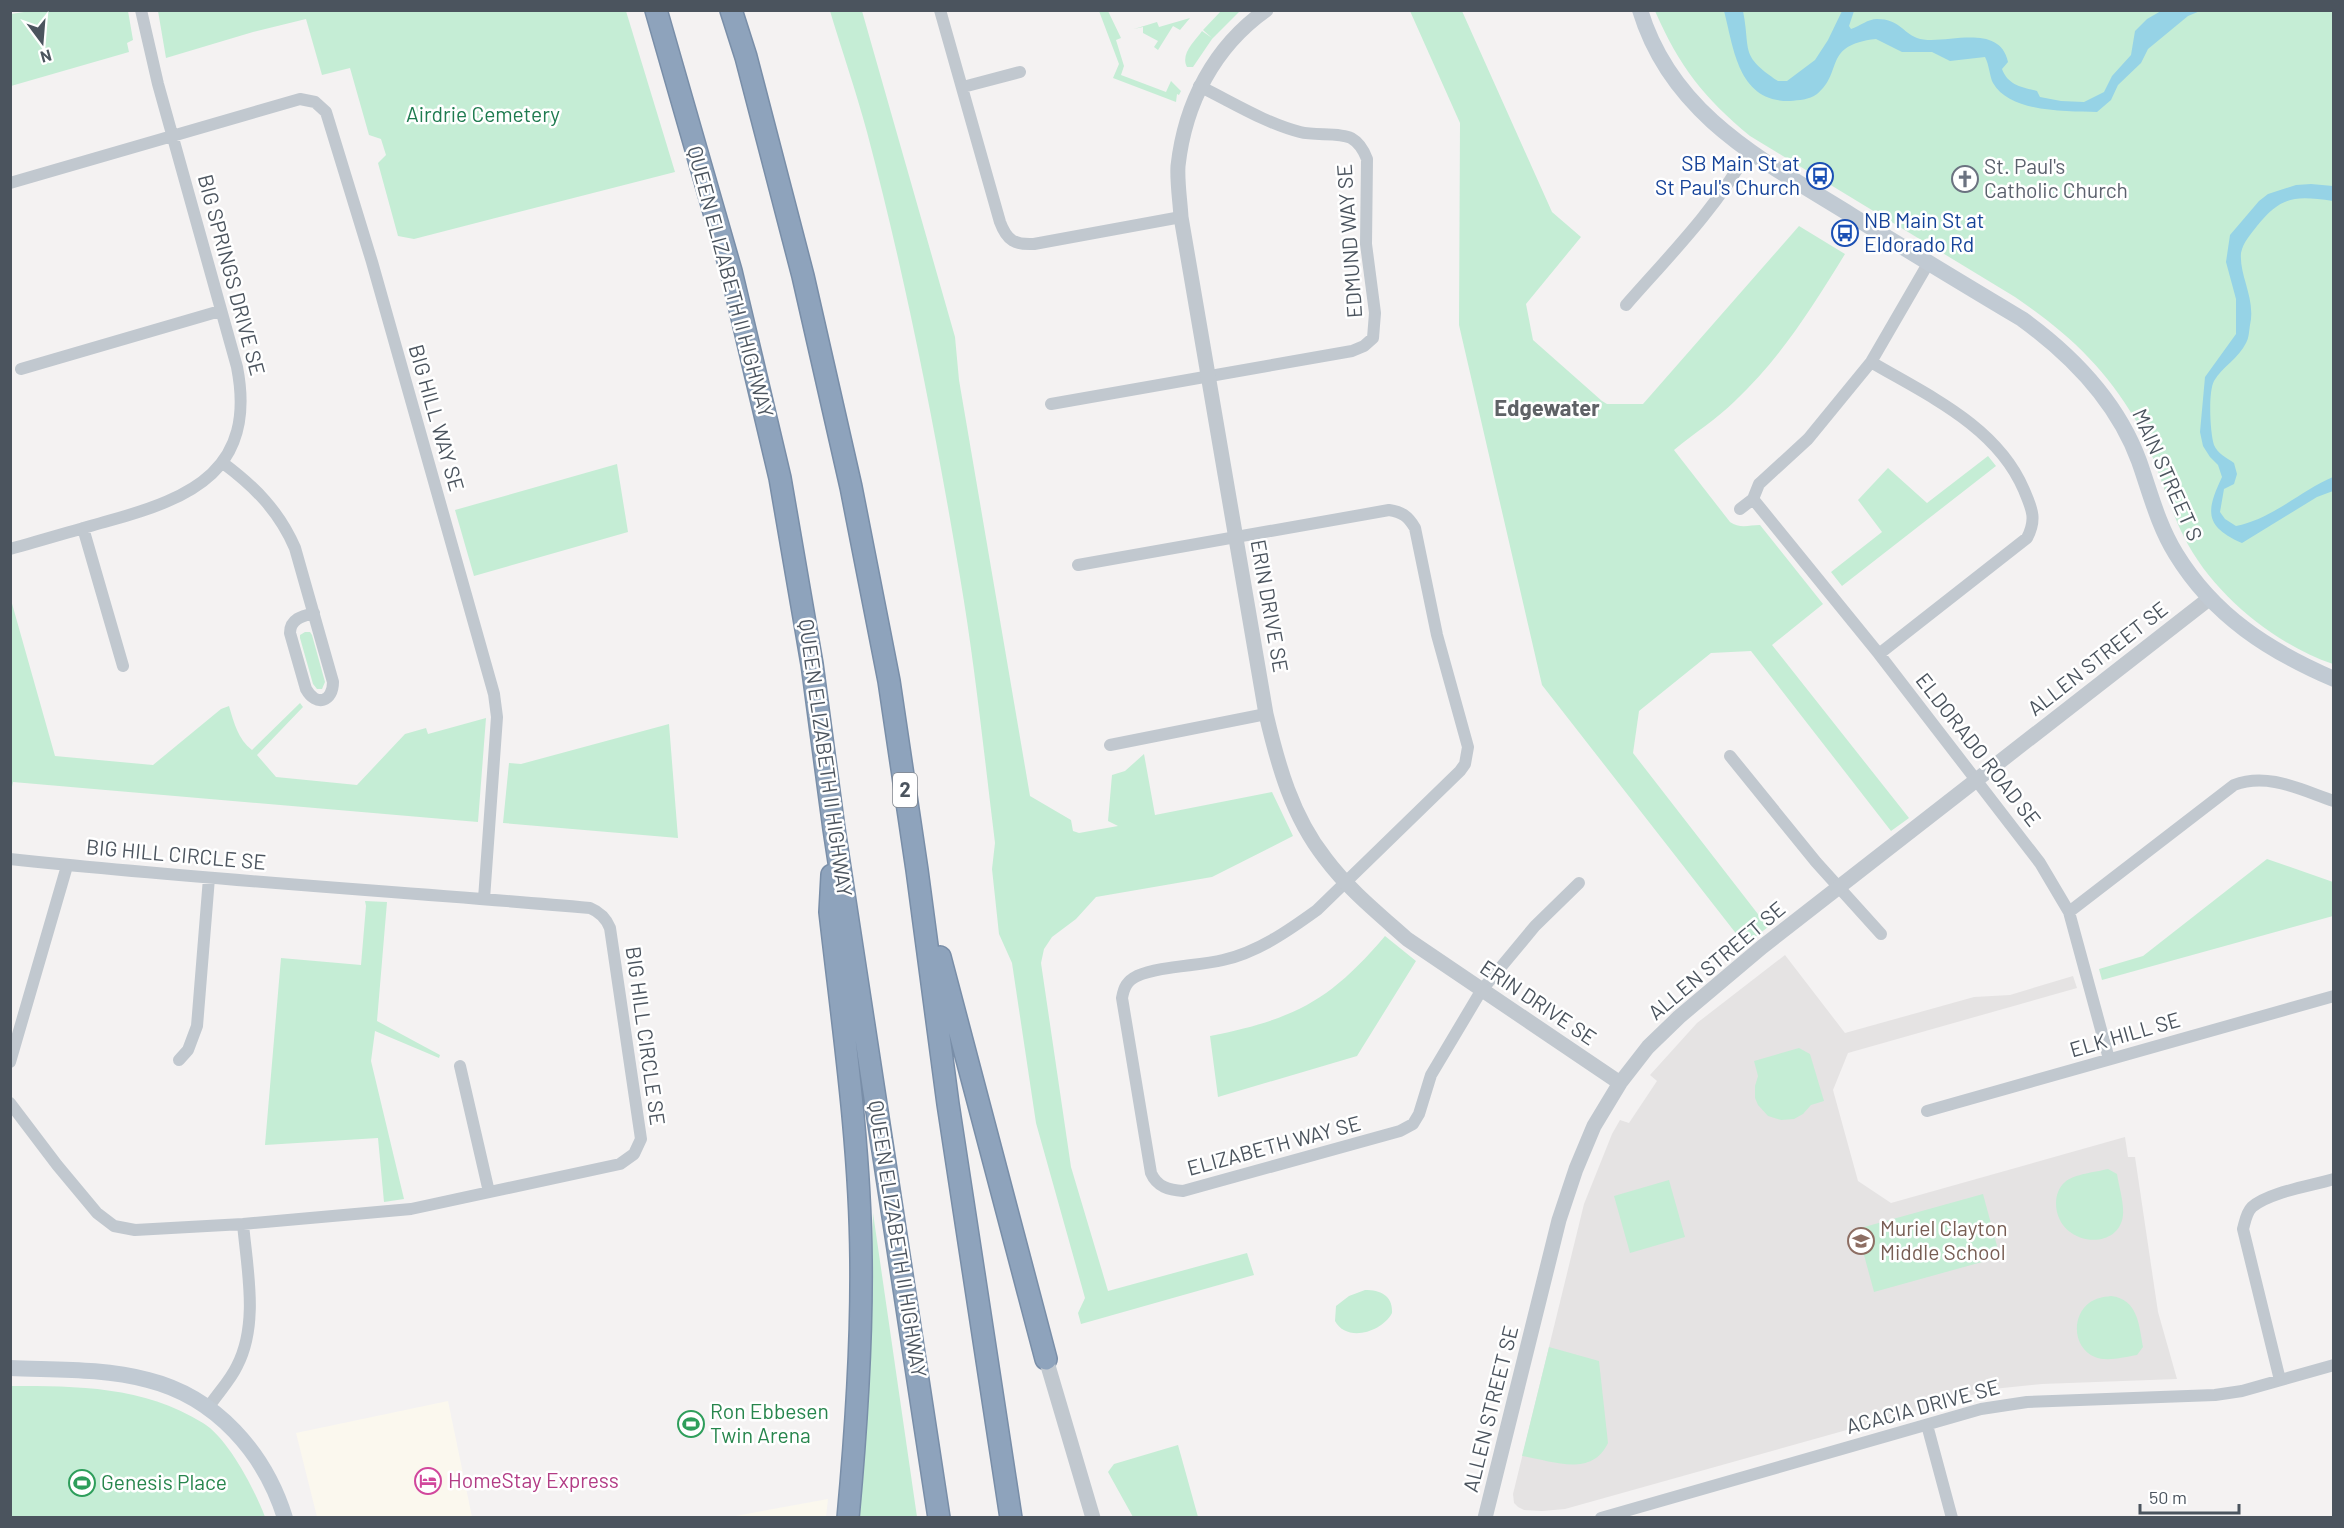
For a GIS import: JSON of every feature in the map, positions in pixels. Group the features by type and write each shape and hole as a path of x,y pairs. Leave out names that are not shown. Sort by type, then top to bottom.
{"highway":[{"name":"QUEEN ELIZABETH II HIGHWAY","path":"656,10 731,271 780,478 812,664 834,829 939,1518"},
{"name":"2","path":"731,10 746,57 803,276 851,487 889,681 948,1104 1011,1518"},
{"path":"834,829 830,912 856,1161 861,1259 857,1406 848,1518"},
{"path":"917,870 1046,1359"}],"main road":[{"name":"MAIN STREET S","path":"1640,10 1644,24 1661,58 1683,91 1719,129 1749,151 2022,319 2049,338 2078,365 2100,390 2128,436 2155,510 2176,555 2210,598 2256,639 2292,661 2334,679"},
{"path":"10,1368 81,1370 149,1380 173,1389 208,1408 245,1442 263,1466 274,1486 285,1518"}],"street":[{"name":"BIG SPRINGS DRIVE SE","path":"10,549 170,502 206,481 223,463 235,438 241,415 242,392 237,367 158,84 141,10"},
{"path":"940,10 1000,222 1011,242 1034,244 1181,217"},
{"name":"ERIN DRIVE SE","path":"1266,10 1223,49 1199,86 1184,129 1178,168 1181,217 1266,714 1279,766 1296,812 1324,858 1345,882 1407,939 1620,1083"},
{"path":"963,87 1020,72"},
{"name":"EDMUND WAY SE","path":"1199,86 1280,125 1302,132 1344,135 1352,138 1363,150 1367,159 1366,244 1376,314 1373,338 1365,346 1352,351 1208,375"},
{"name":"BIG HILL WAY SE","path":"10,183 300,99 315,102 326,112 372,262 494,694 497,728 484,899"},
{"path":"1626,305 1709,211 1734,177 1749,151"},
{"path":"1740,509 1753,499 1759,484 1808,439 1871,362 1929,262"},
{"path":"21,369 220,311"},
{"path":"1871,362 1970,422 1994,444 2021,482 2033,514 2033,526 2027,538 1879,654"},
{"path":"1051,404 1208,375"},
{"path":"223,463 250,483 265,499 286,527 295,548 314,613 333,682 333,690 329,697 323,700 310,696 306,689 290,633 294,621 314,613"},
{"name":"ELDORADO ROAD SE","path":"1753,499 1879,654 2040,862 2069,912 2109,1059"},
{"path":"1078,565 1389,510 1403,514 1410,519 1414,528 1437,635 1466,739 1467,757 1460,771 1345,882"},
{"path":"83,528 123,666"},
{"name":"ALLEN STREET SE","path":"1485,1518 1559,1220 1576,1168 1594,1126 1620,1083 1648,1047 1679,1017 1762,947 2210,598"},
{"path":"1110,745 1266,714"},
{"path":"1730,756 1838,888 1881,934"},
{"path":"2069,912 2234,785 2243,781 2269,779 2334,801"},
{"name":"BIG HILL CIRCLE SE","path":"10,859 67,866 590,908 597,911 607,922 641,1139 634,1154 620,1164 411,1209 243,1224 135,1230 114,1226 98,1213 10,1103"},
{"name":"BIG HILL CIRCLE SE","path":"10,1062 67,866"},
{"path":"179,1060 188,1050 197,1026 210,878"},
{"name":"ELIZABETH WAY SE","path":"1345,882 1317,910 1277,938 1225,959 1144,974 1128,982 1122,998 1154,1181 1172,1190 1183,1191 1406,1129 1413,1124 1419,1114 1431,1076 1481,991"},
{"path":"1481,991 1535,926 1578,883"},
{"name":"ELK HILL SE","path":"1927,1111 2334,996"},
{"path":"460,1066 489,1192"},
{"path":"2280,1380 2243,1229 2246,1217 2250,1209 2270,1197 2334,1179"},
{"path":"208,1408 237,1366 248,1327 249,1301 243,1224"},
{"path":"1046,1359 1093,1518"},
{"name":"ACACIA DRIVE SE","path":"1601,1518 1981,1409 2005,1404 2215,1395 2242,1391 2334,1365"},
{"path":"1927,1425 1952,1518"}],"shaded area":[{"name":"Muriel Clayton Middle School","path":"1785,955 1845,1033 1974,997 2010,995 2073,976 2077,988 1848,1053 1833,1090 1858,1181 1891,1203 2125,1137 2128,1157 2135,1157 2158,1312 2177,1379 2042,1384 1993,1389 1565,1509 1524,1510 1514,1503 1513,1494 1584,1204 1612,1134 1620,1120 1629,1123 1657,1081 1650,1075 1697,1023"},
{"path":"448,1401 472,1517 317,1517 296,1433"},
{"path":"828,1499 826,1517 730,1517"}],"green space":[{"path":"37,10 128,11 133,40 127,43 129,52 11,86 11,14"},
{"name":"Airdrie Cemetery","path":"158,11 626,11 675,172 414,239 398,236 378,163 386,155 381,139 369,135 350,68 322,75 306,19 166,58"},
{"path":"830,11 862,11 955,337 959,380 1030,796 1071,820 1073,831 1079,833 1118,826 1108,821 1112,775 1125,771 1144,754 1155,815 1272,792 1293,836 1212,877 1096,897 1076,919 1052,937 1044,949 1041,963 1071,1167 1108,1291 1247,1253 1254,1275 1081,1324 1078,1313 1085,1298 1036,1123 1012,963 999,934 992,869 995,843 975,676 930,409 881,187 863,117"},
{"path":"1099,11 1108,11 1121,38 1116,40 1124,66 1121,75 1166,92 1171,81 1181,91 1179,95 1177,94 1176,102 1113,78 1119,64"},
{"path":"1221,11 1240,11 1212,39 1193,67 1187,67 1185,57 1189,48 1202,31 1212,38 1203,30"},
{"path":"1410,11 1462,11 1552,212 1581,237 1526,304 1533,340 1607,404 1643,404 1799,226 1845,254 1808,313 1767,367 1728,408 1674,450 1730,522 1741,526 1760,525 1823,604 1772,645 1909,818 1891,831 1751,651 1711,653 1639,711 1633,753 1768,927 1745,945 1542,685 1459,325 1460,123"},
{"path":"1655,11 2333,11 2333,664 2289,644 2267,630 2228,597 2211,578 2184,537 2149,448 2135,419 2110,382 2082,351 2015,297 1750,136 1719,108 1694,80 1673,48"},
{"path":"1190,18 1180,30 1173,26 1158,50 1154,47 1158,41 1143,33 1143,27 1134,29 1157,22 1159,27"},
{"path":"1988,456 1996,466 1842,586 1831,572 1882,532 1858,500 1888,468 1927,503"},
{"path":"617,464 628,532 474,576 455,510"},
{"path":"11,600 55,756 153,765 221,709 229,706 240,736 252,750 300,703 303,707 257,755 276,777 357,785 405,734 426,728 428,734 486,718 478,822 13,782 11,792"},
{"path":"310,632 312,635 325,682 322,689 317,689 313,684 300,638 300,635"},
{"path":"669,724 678,838 503,823 509,763 521,764"},
{"path":"2267,859 2333,882 2333,916 2102,980 2099,969 2143,956"},
{"path":"365,901 387,902 377,1021 440,1055 439,1058 375,1031 371,1061 404,1199 384,1202 378,1138 265,1145 281,958 361,965"},
{"path":"1385,936 1416,961 1357,1056 1218,1097 1210,1036 1265,1022 1308,1004 1346,977"},
{"path":"1799,1048 1810,1054 1824,1101 1811,1105 1803,1114 1794,1119 1781,1120 1768,1116 1755,1098 1758,1076 1754,1061"},
{"path":"2108,1169 2117,1174 2121,1194 2123,1215 2119,1227 2111,1235 2100,1239 2076,1236 2066,1228 2059,1217 2056,1203 2058,1191 2065,1182 2074,1177"},
{"path":"1669,1180 1685,1237 1630,1253 1614,1196"},
{"path":"1983,1194 2000,1257 1874,1292 1857,1229"},
{"path":"873,1213 917,1517 857,1518 868,1395"},
{"path":"1365,1290 1385,1295 1392,1307 1392,1313 1387,1320 1373,1330 1356,1333 1340,1328 1335,1321 1336,1306 1349,1296"},
{"path":"2111,1296 2127,1302 2136,1314 2143,1347 2137,1355 2105,1359 2095,1357 2082,1347 2077,1332 2079,1316 2089,1303"},
{"path":"1549,1347 1599,1361 1608,1443 1601,1454 1581,1464 1558,1463 1522,1456"},
{"path":"11,1386 110,1391 134,1395 180,1411 203,1423 222,1440 248,1479 265,1517 11,1517"},
{"path":"1178,1445 1198,1517 1133,1517 1108,1472 1114,1464"}],"water":[{"path":"1724,11 1743,11 1747,44 1752,58 1757,65 1778,81 1787,81 1815,60 1842,11 1854,11 1849,26 1851,29 1877,19 1895,23 1917,38 1927,40 1982,38 1993,42 2002,49 2008,62 2002,69 2011,82 2037,91 2040,97 2084,102 2104,92 2112,76 2131,55 2135,31 2147,19 2161,11 2200,11 2188,16 2148,49 2141,63 2118,85 2111,100 2097,112 2040,108 2012,100 2001,93 1993,83 1985,57 1950,61 1932,52 1902,52 1876,39 1859,42 1841,53 1825,86 1814,96 1790,101 1773,99 1759,93 1741,71"},
{"path":"2296,185 2333,186 2333,201 2309,198 2282,203 2266,216 2244,245 2241,262 2251,306 2249,334 2243,348 2214,381 2210,403 2211,422 2215,448 2234,463 2237,474 2234,484 2224,489 2220,512 2225,519 2236,526 2274,511 2333,477 2333,491 2317,497 2242,543 2230,537 2215,524 2211,508 2222,477 2218,465 2203,446 2200,432 2205,377 2236,334 2236,299 2226,262 2230,235 2259,201 2268,194"}],"place":[{"name":"SB Main St at St Paul's Church","path":"1820,176"},
{"name":"St. Paul's Catholic Church","path":"1965,179"},
{"name":"NB Main St at Eldorado Rd","path":"1845,233"},
{"name":"Muriel Clayton Middle School","path":"1861,1241"},
{"name":"Ron Ebbesen Twin Arena","path":"691,1424"},
{"name":"HomeStay Express","path":"428,1481"},
{"name":"Genesis Place","path":"82,1483"}],"district":[{"name":"Edgewater","path":"1547,408"}]}
